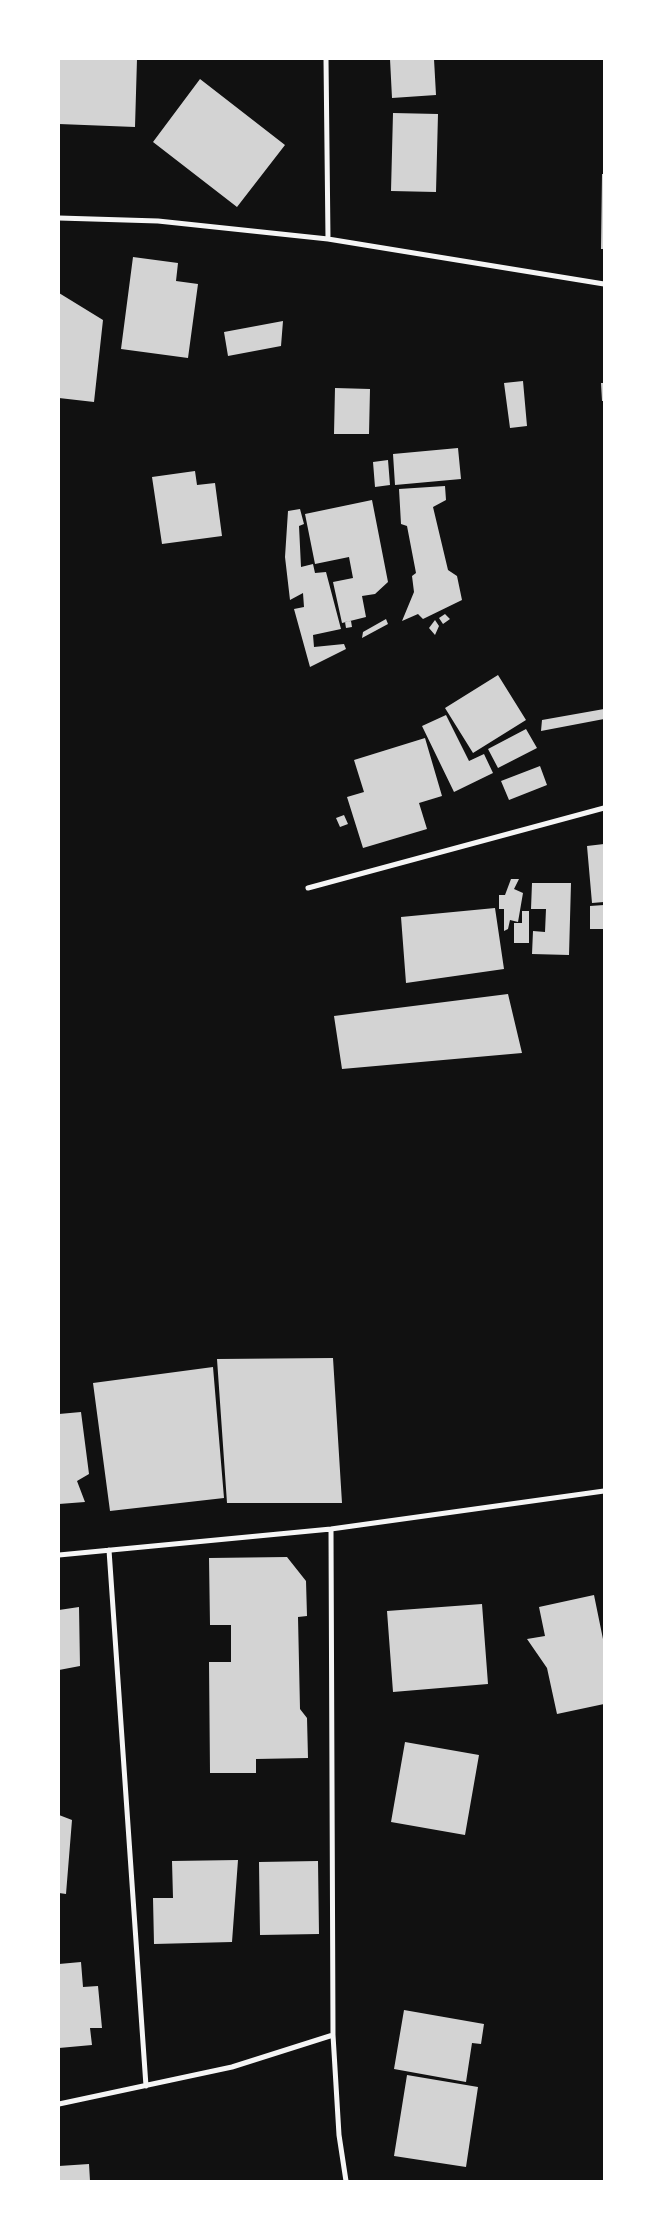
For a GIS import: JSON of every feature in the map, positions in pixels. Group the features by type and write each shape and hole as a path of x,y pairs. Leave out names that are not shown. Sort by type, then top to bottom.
{"street":[{"path":"326,59 328,238"},
{"path":"59,218 158,221 328,238 604,284"},
{"path":"308,888 604,808"},
{"path":"59,1555 331,1530 604,1491"},
{"path":"331,1530 333,2035 339,2135 346,2181"},
{"path":"109,1550 146,2086"},
{"path":"59,2104 232,2067 333,2035"}],"building":[{"path":"59,59 137,59 135,127 59,124"},
{"path":"390,59 434,59 436,95 392,98"},
{"path":"200,79 285,145 237,207 153,142"},
{"path":"393,113 438,114 436,192 391,191"},
{"path":"602,174 604,174 604,249 601,249"},
{"path":"133,257 178,263 176,281 198,284 188,358 121,349"},
{"path":"59,293 103,320 94,402 59,398"},
{"path":"283,321 281,346 228,356 224,332"},
{"path":"523,381 527,426 510,428 504,383"},
{"path":"601,383 604,383 604,401 602,401"},
{"path":"335,388 370,389 369,434 334,434"},
{"path":"458,448 461,479 395,485 393,454"},
{"path":"388,460 390,485 375,487 373,462"},
{"path":"195,471 197,485 215,483 222,536 162,544 152,477"},
{"path":"445,486 446,500 433,507 448,570 457,576 462,600 423,619 418,614 402,621 414,592 412,576 416,573 407,526 401,524 399,489"},
{"path":"372,500 388,582 375,594 362,596 366,617 342,623 333,582 353,578 349,557 315,564 305,514"},
{"path":"300,509 304,524 299,526 301,567 313,564 315,573 326,572 341,629 313,635 314,647 344,644 346,649 310,667 294,609 304,607 303,593 290,600 285,557 288,511"},
{"path":"445,614 450,619 443,624 439,618"},
{"path":"386,619 388,624 362,638 363,632"},
{"path":"435,620 439,626 435,635 429,628"},
{"path":"351,621 352,627 346,628 345,622"},
{"path":"498,675 526,720 473,753 445,708"},
{"path":"604,709 604,719 541,731 542,720"},
{"path":"446,715 469,761 484,754 493,773 454,792 422,726"},
{"path":"526,729 537,748 498,768 488,749"},
{"path":"425,738 442,796 419,803 427,829 363,848 347,797 364,792 354,760"},
{"path":"540,766 547,785 509,800 501,781"},
{"path":"344,815 348,824 340,827 336,818"},
{"path":"604,844 604,902 592,903 587,846"},
{"path":"511,879 519,879 514,889 523,893 518,922 510,920 508,929 504,931 504,909 499,909 499,895 505,895"},
{"path":"532,883 571,883 569,955 532,954 533,931 545,932 546,909 531,909"},
{"path":"604,905 604,929 590,929 590,906"},
{"path":"495,908 504,969 406,983 401,917"},
{"path":"522,911 529,911 529,943 514,943 514,923 522,923"},
{"path":"508,994 522,1053 342,1069 334,1016"},
{"path":"333,1358 342,1503 227,1503 217,1359"},
{"path":"213,1367 224,1498 110,1511 93,1383"},
{"path":"81,1412 89,1474 77,1481 85,1502 59,1504 59,1414"},
{"path":"287,1557 306,1581 307,1616 298,1617 300,1709 307,1718 308,1758 256,1759 256,1773 210,1773 209,1662 231,1662 231,1625 210,1625 209,1558"},
{"path":"594,1595 604,1644 604,1704 557,1714 547,1668 527,1639 545,1636 539,1607"},
{"path":"482,1604 488,1684 393,1692 387,1611"},
{"path":"79,1607 80,1666 59,1670 59,1610"},
{"path":"405,1742 479,1755 465,1835 391,1822"},
{"path":"59,1815 72,1820 66,1894 59,1893"},
{"path":"238,1860 232,1942 154,1944 153,1898 173,1898 172,1861"},
{"path":"318,1861 319,1934 260,1935 259,1862"},
{"path":"81,1962 83,1987 98,1986 102,2028 90,2028 92,2045 59,2048 59,1964"},
{"path":"404,2010 484,2024 481,2044 472,2043 466,2082 394,2069"},
{"path":"407,2075 478,2087 466,2167 394,2156"},
{"path":"89,2164 90,2181 59,2181 59,2166"}]}
